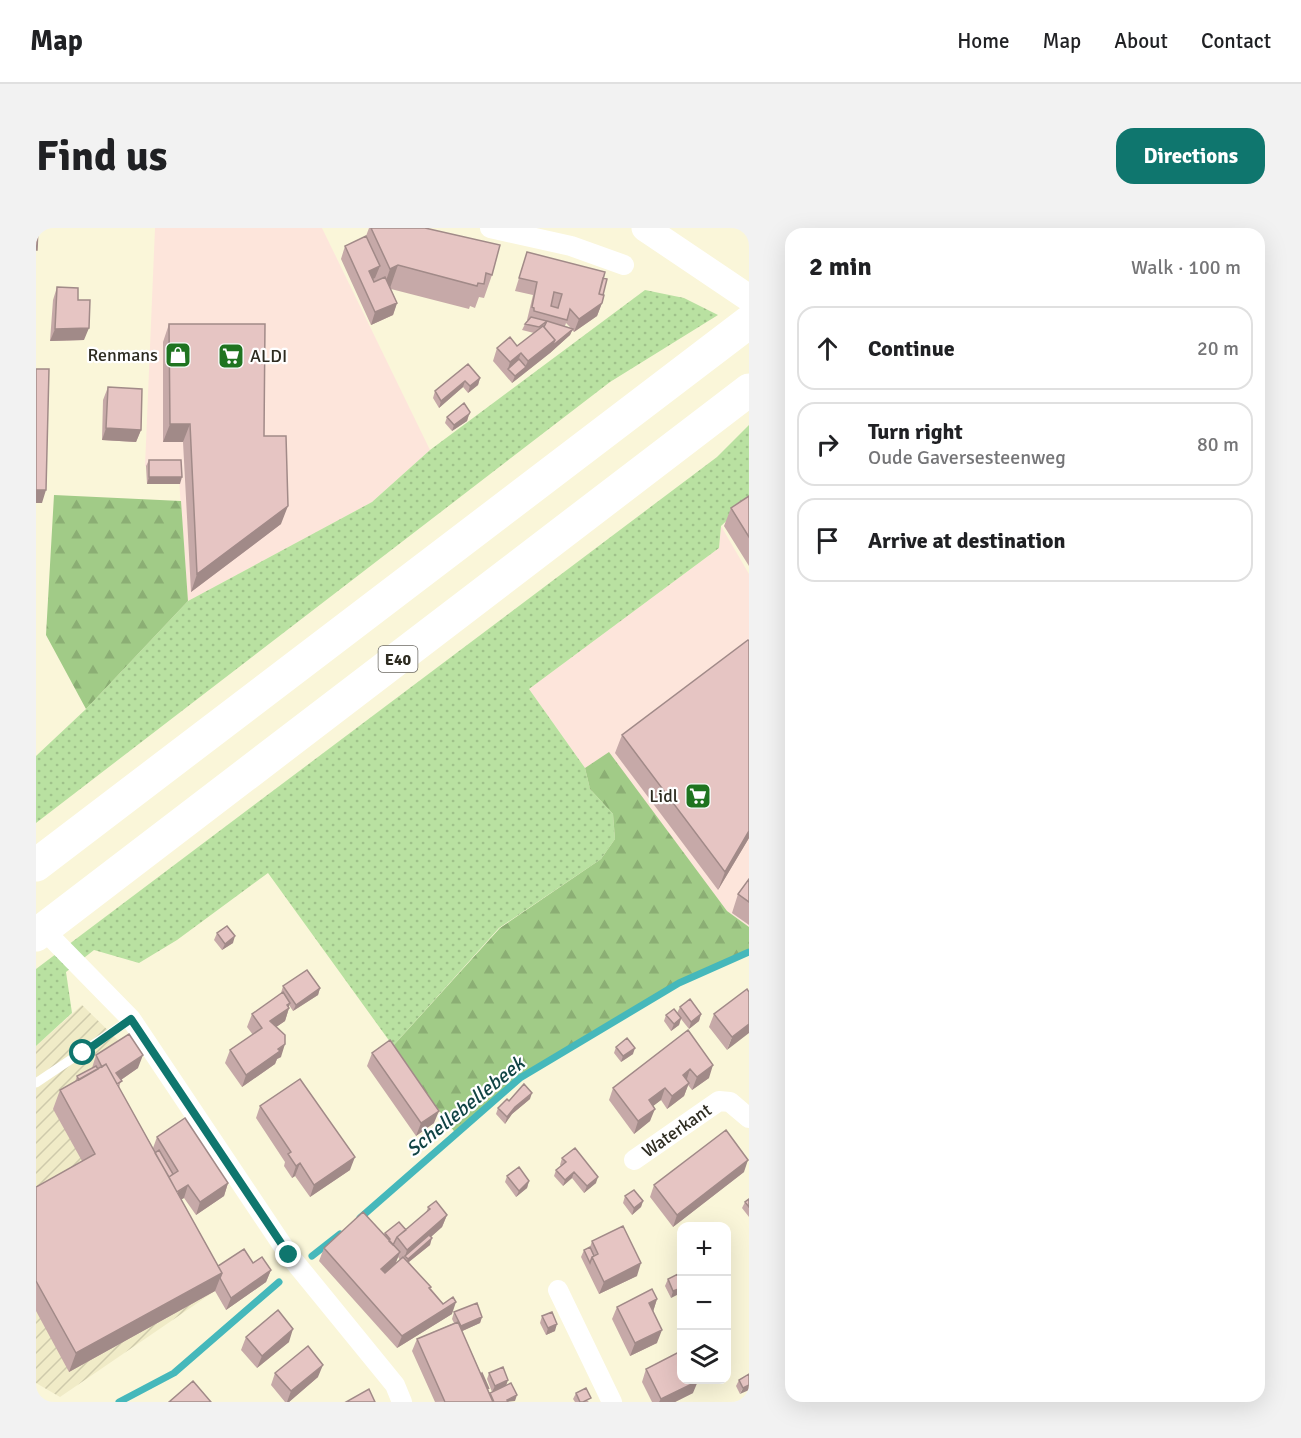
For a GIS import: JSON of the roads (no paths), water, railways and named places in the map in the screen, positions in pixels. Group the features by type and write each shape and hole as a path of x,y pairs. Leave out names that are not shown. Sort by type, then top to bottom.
{"highway":[{"path":"47,857 749,322"},
{"name":"E40","path":"36,935 749,390"}],"main road":[{"path":"645,228 749,298"}],"street":[{"path":"490,228 571,246 624,265"},
{"path":"36,921 131,1019 289,1255 395,1385 402,1402"},
{"name":"Waterkant","path":"634,1160 719,1101 730,1102 749,1118"},
{"path":"558,1290 612,1402"}],"lane":[{"path":"36,1083 131,1019"}],"waterway":[{"name":"Schellebellebeek","path":"360,1218 520,1078 679,983 749,952"},
{"name":"Schellebellebeek","path":"312,1256 340,1234"},
{"name":"Schellebellebeek","path":"119,1402 174,1373 279,1282"}],"place":[{"name":"Renmans","path":"178,355"},
{"name":"ALDI","path":"231,356"},
{"name":"Lidl","path":"698,796"}]}
